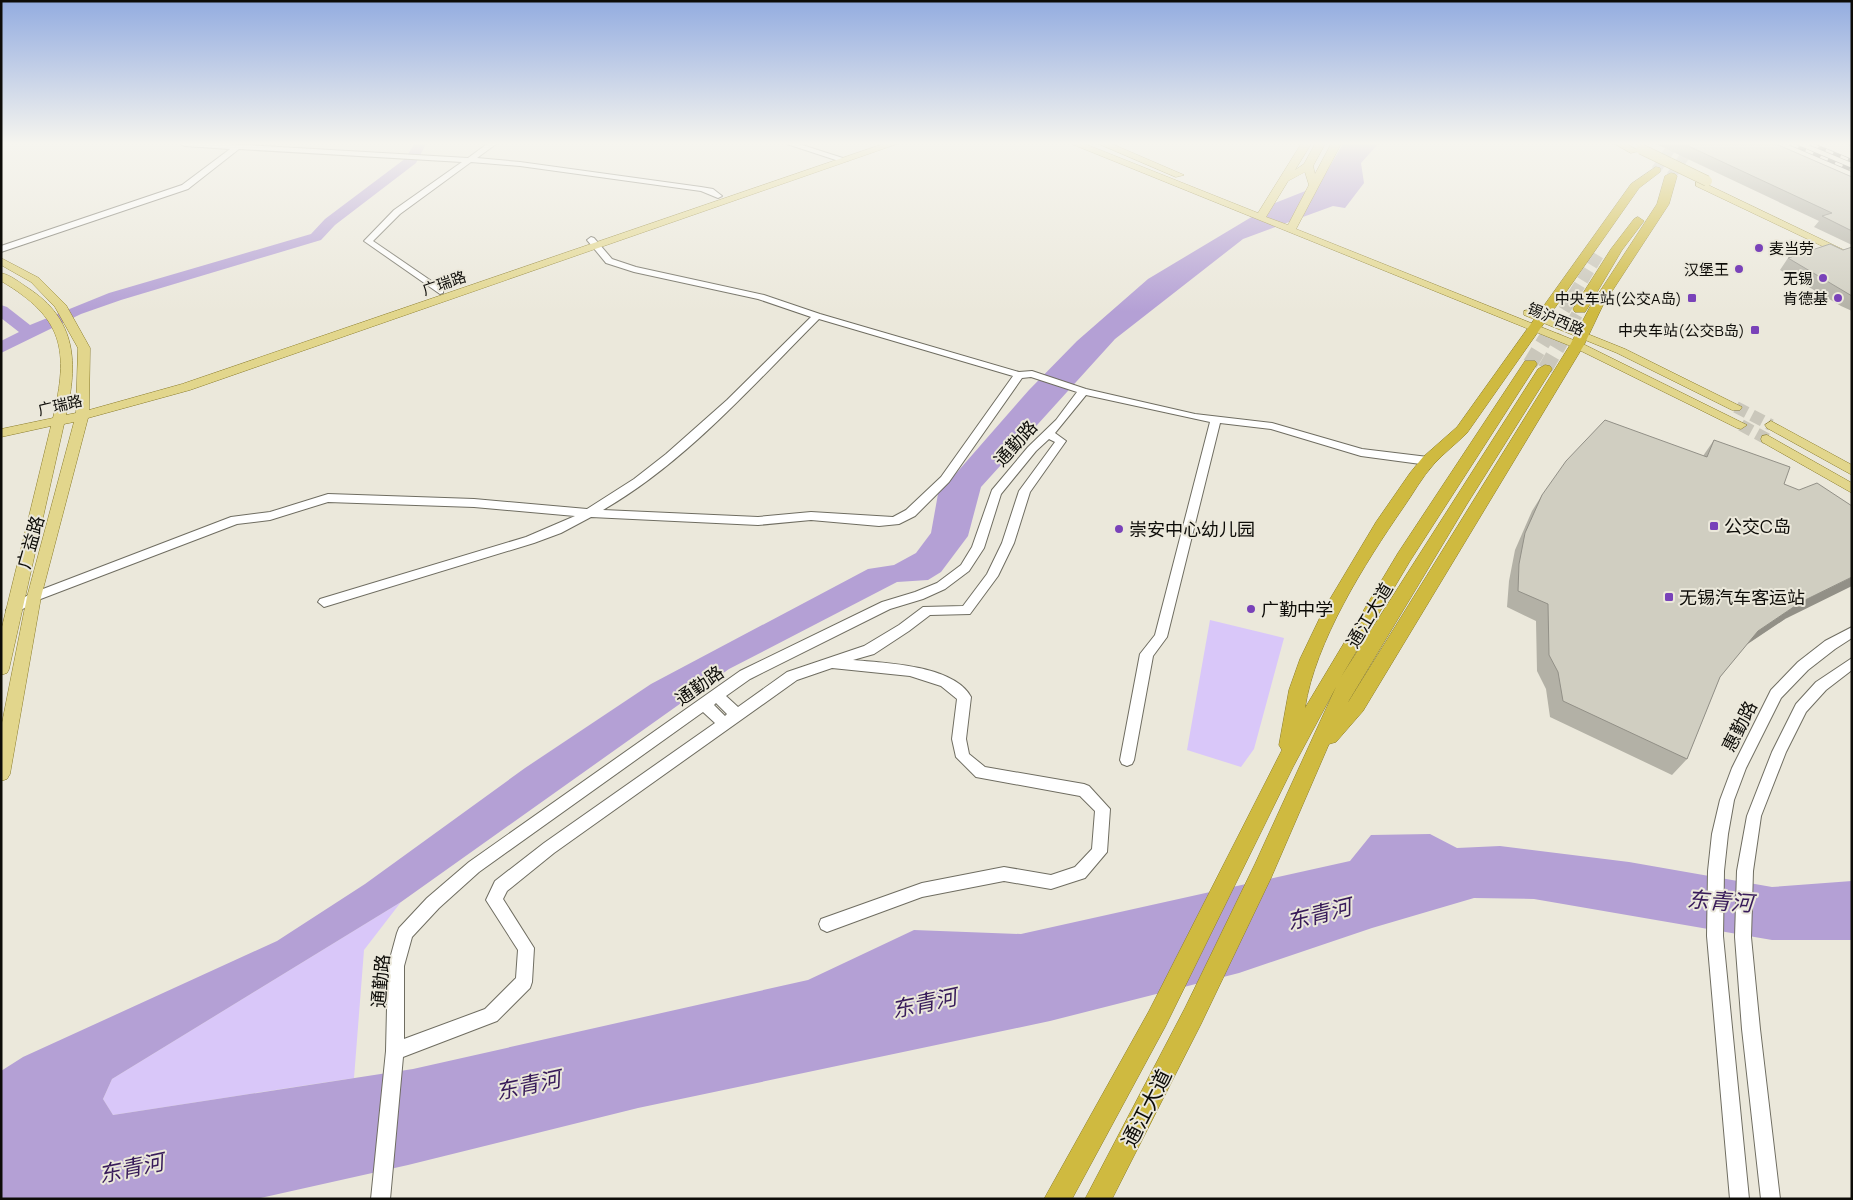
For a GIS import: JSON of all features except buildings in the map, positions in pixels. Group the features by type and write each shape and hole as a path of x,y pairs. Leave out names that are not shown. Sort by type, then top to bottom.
{"highway":[{"path":"1286,760 1298,690 1316,644 1330,614 1382,526 1428,461 1462,430 1625,200"},
{"path":"1598,255 1636,200"},
{"path":"1580,309 1617,249 1653,200"},
{"path":"1317,749 1356,706 1580,340 1597,305 1664,200"},
{"name":"通江大道","path":"1057,1199 1158,1019 1286,760 1327,685 1404,557 1538,367 1461,500 1344,689 1263,871 1193,1016 1098,1199"}],"main road":[{"name":"广瑞路","path":"1,433 83,411 186,387 594,243 707,200"},
{"name":"广瑞路","path":"83,411 440,291 724,200"},
{"path":"1216,200 1236,208 1263,214"},
{"path":"1240,200 1263,214"},
{"path":"1263,214 1272,200"},
{"path":"1297,227 1308,200"},
{"path":"1741,200 1851,252"},
{"name":"锡沪西路","path":"1263,214 1580,340 1736,407"},
{"path":"1,261 35,280 60,305 66,326"},
{"path":"1,276 25,290 66,326"},
{"name":"广益路","path":"1,774 34,597 83,411 84,348 66,326"},
{"name":"广益路","path":"1,669 12,610 49,470 60,417 68,361 66,326"},
{"name":"锡沪西路","path":"1580,340 1741,425"},
{"name":"广瑞路","path":"1,423 60,417"},
{"path":"1771,425 1852,471"},
{"path":"1767,439 1852,489"}],"street":[{"path":"1,250 152,200"},
{"path":"414,200 397,212 368,241 440,291"},
{"path":"594,243 609,261 634,270 761,297 818,316 1019,374 1032,374 1083,391 1216,420 1272,426 1361,452 1428,461"},
{"path":"324,602 520,543 566,526 590,513 640,482 669,458 818,316"},
{"path":"12,610 34,597 235,520 250,516 273,516 310,502 328,498 474,503 590,513 758,521 816,515 892,521 908,516 951,473 1019,374"},
{"name":"通勤路","path":"380,1199 395,1051 396,966 405,932 433,903 474,867 745,675 886,605 919,596 941,586 964,568 978,548 996,493 1032,449 1049,434 1083,391"},
{"path":"1127,760 1148,654 1161,637 1216,420"},
{"path":"395,1051 491,1015 524,982 526,948 494,900 501,886 549,848 792,676 869,650 904,628 927,610 966,610 992,576 1008,543 1025,491 1061,442 1049,434"},
{"name":"惠勤路","path":"1740,1199 1715,936 1716,871 1727,800 1739,768 1776,694 1804,666 1830,645 1852,632"},
{"path":"1771,1199 1751,1029 1743,937 1745,872 1754,816 1779,752 1801,708 1821,686 1852,663"},
{"path":"827,924 922,890 1004,874 1051,882 1080,873 1099,852 1103,809 1084,790 981,773 963,757 959,739 964,697 946,682 910,671 832,664"},
{"path":"717,695 737,715"},
{"path":"704,704 724,723"}],"shaded area":[{"path":"1210,620 1284,638 1254,749 1241,767 1187,750"},
{"path":"401,902 364,950 354,1078 113,1115 103,1099 112,1079"}],"water":[{"name":"东青河","path":"1283,200 1351,200 1345,208 1333,206 1243,239 1115,339 981,487 968,536 941,572 928,580 897,582 729,669 401,902 112,1079 103,1099 113,1115 413,1069 808,980 914,930 1021,934 1350,861 1371,835 1430,834 1457,848 1500,846 1629,862 1772,887 1852,881 1852,940 1772,940 1534,899 1474,898 1372,928 1239,973 1050,1021 638,1108 408,1165 256,1199 1,1199 1,1071 23,1057 277,941 365,884 525,768 651,684 868,569 894,565 916,553 931,533 938,494 1029,390 1077,341 1148,279"}],"waterway":[{"path":"1,348 38,328 76,311 115,297 316,237 330,222 359,200"},
{"path":"1,310 28,331"}],"tunnel":[{"path":"1555,325 1598,255"},
{"path":"1571,325 1580,309"},
{"path":"1530,364 1555,323"},
{"path":"1545,369 1572,323"},
{"path":"1736,407 1771,425"},
{"path":"1741,425 1767,439"}],"place":[{"name":"麦当劳","path":"1759,248"},
{"name":"汉堡王","path":"1739,269"},
{"name":"无锡","path":"1823,278"},
{"name":"中央车站(公交A岛)","path":"1692,298"},
{"name":"肯德基","path":"1838,298"},
{"name":"中央车站(公交B岛)","path":"1755,330"},
{"name":"公交C岛","path":"1714,526"},
{"name":"崇安中心幼儿园","path":"1119,529"},
{"name":"无锡汽车客运站","path":"1669,597"},
{"name":"广勤中学","path":"1251,609"}]}
